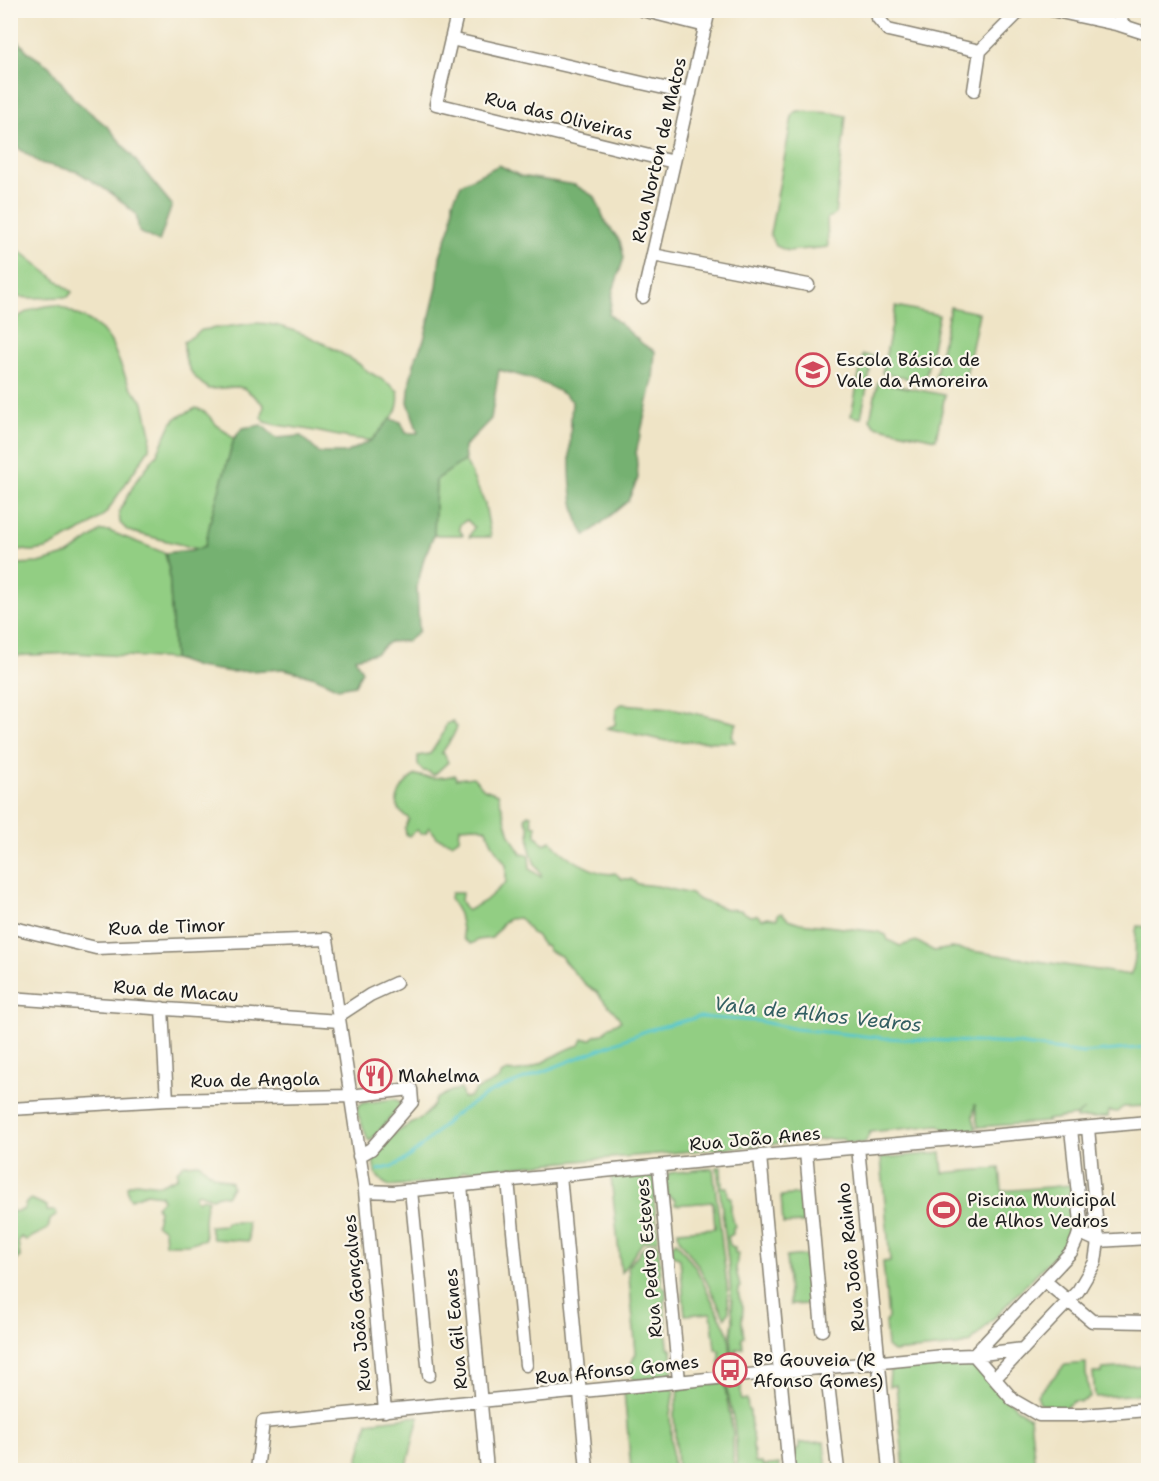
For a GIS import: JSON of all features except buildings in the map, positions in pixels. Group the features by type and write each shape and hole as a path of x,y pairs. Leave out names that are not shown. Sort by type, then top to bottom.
{"street":[{"path":"458,10 451,39 690,94"},
{"path":"642,10 706,26"},
{"name":"Rua Norton de Matos","path":"643,297 709,10"},
{"path":"880,10 878,18 888,30 980,51"},
{"path":"974,90 980,51 1021,10"},
{"path":"1051,10 1120,25 1149,34"},
{"path":"1120,25 1123,10"},
{"name":"Rua das Oliveiras","path":"451,39 436,104 674,162"},
{"path":"653,255 808,285"},
{"name":"Rua de Timor","path":"10,927 96,948 327,939"},
{"name":"Rua João Gonçalves","path":"327,939 365,1191 385,1412"},
{"path":"339,1019 370,995 396,983"},
{"name":"Rua de Macau","path":"10,998 339,1019"},
{"path":"162,1008 167,1100"},
{"name":"Rua de Angola","path":"10,1109 167,1100 350,1096 411,1089 412,1102 371,1149 359,1156"},
{"name":"Rua João Anes","path":"365,1191 411,1190 760,1155 1149,1122"},
{"path":"995,1378 1078,1291 1095,1262 1098,1241 1088,1128"},
{"path":"1071,1129 1081,1222 1080,1233 1071,1252 974,1355 1013,1400 1039,1415 1082,1415 1149,1410"},
{"name":"Rua João Rainho","path":"858,1148 889,1470"},
{"path":"806,1152 822,1330"},
{"path":"760,1155 789,1470"},
{"name":"Rua Pedro Esteves","path":"659,1166 679,1381"},
{"path":"560,1175 587,1470"},
{"path":"508,1180 526,1365"},
{"name":"Rua Gil Eanes","path":"461,1185 487,1470"},
{"path":"411,1190 429,1375"},
{"path":"1080,1233 1098,1241 1149,1238"},
{"path":"1045,1281 1092,1321 1149,1322"},
{"name":"Rua Afonso Gomes","path":"257,1470 263,1422 385,1412 826,1366 1023,1349"},
{"path":"826,1366 838,1470"}],"green space":[{"path":"11,32 29,53 49,66 74,99 109,128 172,205 159,242 139,232 136,214 111,193 78,172 40,163 11,143"},
{"path":"798,111 846,116 835,215 827,218 828,247 788,251 776,246 770,234 792,117"},
{"path":"499,165 520,176 575,185 595,197 605,221 620,241 624,258 613,291 609,314 644,345 655,351 653,380 636,453 638,478 628,501 586,536 579,524 571,490 572,401 547,385 499,370 491,419 464,447 465,460 436,480 434,535 424,558 417,587 419,631 408,641 389,642 376,653 355,658 362,671 355,685 338,688 315,677 284,669 231,672 197,667 174,659 169,570 165,553 205,546 234,439 242,428 262,425 276,438 301,436 319,453 346,453 372,440 390,419 401,422 406,433 418,433 408,402 410,380 416,357 424,340 437,287 440,256 452,222 453,201 461,184"},
{"path":"11,244 72,292 68,297 11,296"},
{"path":"58,305 90,321 102,330 111,342 129,385 144,403 151,434 149,449 106,513 88,527 46,549 32,551 11,549 11,322 33,309"},
{"path":"896,306 939,315 926,375 919,381 882,373"},
{"path":"950,307 979,313 964,385 935,379"},
{"path":"255,323 281,327 307,336 358,363 388,383 398,391 399,399 392,418 372,440 353,439 277,425 265,422 262,417 264,405 243,388 209,389 197,380 189,369 184,342 202,330"},
{"path":"863,355 873,356 861,418 851,416"},
{"path":"878,382 945,395 936,439 875,426 870,419"},
{"path":"196,408 205,412 234,439 211,518 207,542 205,546 198,549 128,531 120,523 119,512 136,481 157,454 171,424 176,418"},
{"path":"465,460 485,504 491,537 469,537 474,527 467,520 460,524 459,529 463,535 434,535 436,480"},
{"path":"101,531 109,531 165,553 169,570 174,659 75,653 11,656 10,569 16,564 39,563 69,554"},
{"path":"622,704 671,708 737,723 732,735 735,742 666,741 607,728 615,725 616,708"},
{"path":"453,721 457,727 441,754 443,752 448,762 434,775 423,771 418,765 418,756 430,754 443,734 446,724"},
{"path":"416,775 436,778 455,775 456,779 473,777 484,789 498,794 510,835 521,854 529,855 530,869 541,877 530,849 529,827 525,819 528,814 531,815 532,825 536,826 536,835 543,844 552,841 571,859 591,869 608,874 615,873 622,879 631,879 638,884 691,894 699,900 727,909 740,910 750,916 757,915 762,919 768,917 777,919 778,914 782,913 788,919 800,923 879,932 900,946 916,941 934,951 952,948 1130,975 1135,957 1137,926 1148,927 1148,1106 1123,1107 1117,1112 1109,1111 1108,1117 1076,1119 1076,1116 1084,1110 1075,1116 1047,1120 1047,1122 978,1127 975,1104 973,1117 976,1129 961,1133 947,1131 939,1125 870,1132 865,1143 846,1143 844,1139 829,1139 463,1171 460,1180 389,1186 377,1175 374,1160 392,1136 423,1117 436,1099 451,1091 461,1089 463,1098 470,1097 476,1090 500,1079 501,1074 534,1067 580,1045 583,1039 592,1039 596,1035 603,1034 610,1026 621,1021 597,992 577,976 561,956 549,951 546,945 543,945 536,935 531,933 519,918 504,922 492,938 478,940 471,944 464,939 459,914 450,898 451,893 462,893 461,901 467,911 485,901 506,882 506,865 486,829 475,826 460,827 459,838 452,843 438,838 429,827 426,833 421,834 417,830 409,836 406,835 405,828 409,819 397,806 398,795 404,785"},
{"path":"394,1099 399,1101 401,1106 370,1141 368,1140 357,1112 358,1106 363,1103"},
{"path":"941,1153 943,1173 1000,1168 1002,1191 1070,1185 1072,1223 1066,1243 970,1343 893,1352 887,1347 885,1322 888,1318 883,1262 890,1261 881,1158"},
{"path":"199,1163 213,1175 231,1182 232,1187 226,1196 218,1195 212,1198 198,1193 194,1196 198,1201 202,1198 208,1200 204,1224 205,1239 188,1244 165,1244 164,1230 156,1224 159,1211 156,1206 162,1200 161,1195 146,1193 131,1199 127,1186 136,1182 160,1185 177,1177 177,1171 184,1164"},
{"path":"717,1167 721,1167 722,1187 727,1187 728,1197 731,1197 731,1212 735,1227 733,1234 728,1237 730,1245 735,1248 735,1253 738,1253 736,1269 740,1287 738,1288 739,1297 743,1307 743,1348 736,1349 740,1369 733,1370 731,1334 733,1321 729,1269"},
{"path":"713,1168 727,1285 729,1311 725,1318 699,1267 679,1239 678,1231 715,1228 713,1202 675,1205 675,1200 667,1195 666,1178 669,1173"},
{"path":"646,1173 654,1177 658,1196 654,1199 658,1240 643,1242 621,1273 611,1177"},
{"path":"801,1194 804,1223 783,1224 781,1196"},
{"path":"31,1199 47,1206 47,1211 56,1211 57,1215 50,1220 48,1229 26,1240 21,1237 18,1241 20,1257 13,1262 10,1260 11,1208 13,1212 23,1210"},
{"path":"226,1222 247,1222 249,1241 213,1239 209,1226 225,1225"},
{"path":"676,1241 696,1268 729,1335 732,1370 720,1371 720,1351 715,1349 711,1313 685,1315 680,1259 672,1254 672,1245"},
{"path":"658,1243 662,1286 666,1289 664,1301 668,1347 672,1350 673,1370 666,1377 633,1380 631,1364 636,1353 628,1266 646,1245"},
{"path":"805,1255 809,1304 790,1305 786,1257"},
{"path":"961,1363 979,1370 1021,1412 1030,1417 1035,1466 1000,1470 904,1470 896,1385 889,1386 890,1371"},
{"path":"1086,1363 1090,1398 1081,1402 1074,1401 1063,1409 1040,1403 1037,1395 1065,1365"},
{"path":"1148,1366 1148,1394 1095,1397 1093,1373 1102,1373 1102,1369"},
{"path":"741,1381 741,1400 747,1399 750,1411 755,1463 762,1463 763,1466 779,1464 780,1470 738,1470 734,1425 726,1382"},
{"path":"724,1382 733,1433 735,1470 677,1470 674,1414 679,1389"},
{"path":"671,1388 674,1390 670,1414 673,1470 631,1470 624,1391"},
{"path":"419,1416 406,1470 356,1470 368,1422"},
{"path":"824,1442 827,1470 800,1470 792,1463 792,1455 799,1448 799,1443"}],"waterway":[{"name":"Vala de Alhos Vedros","path":"379,1170 394,1166 406,1159 454,1115 491,1092 648,1030 699,1017 758,1021 796,1029 884,1038 1017,1044 1083,1053 1148,1047"}],"place":[{"name":"Escola Básica de Vale da Amoreira","path":"813,370"},
{"name":"Mahelma","path":"375,1076"},
{"name":"Piscina Municipal de Alhos Vedros","path":"944,1210"},
{"name":"Bº Gouveia (R Afonso Gomes)","path":"730,1370"}]}
